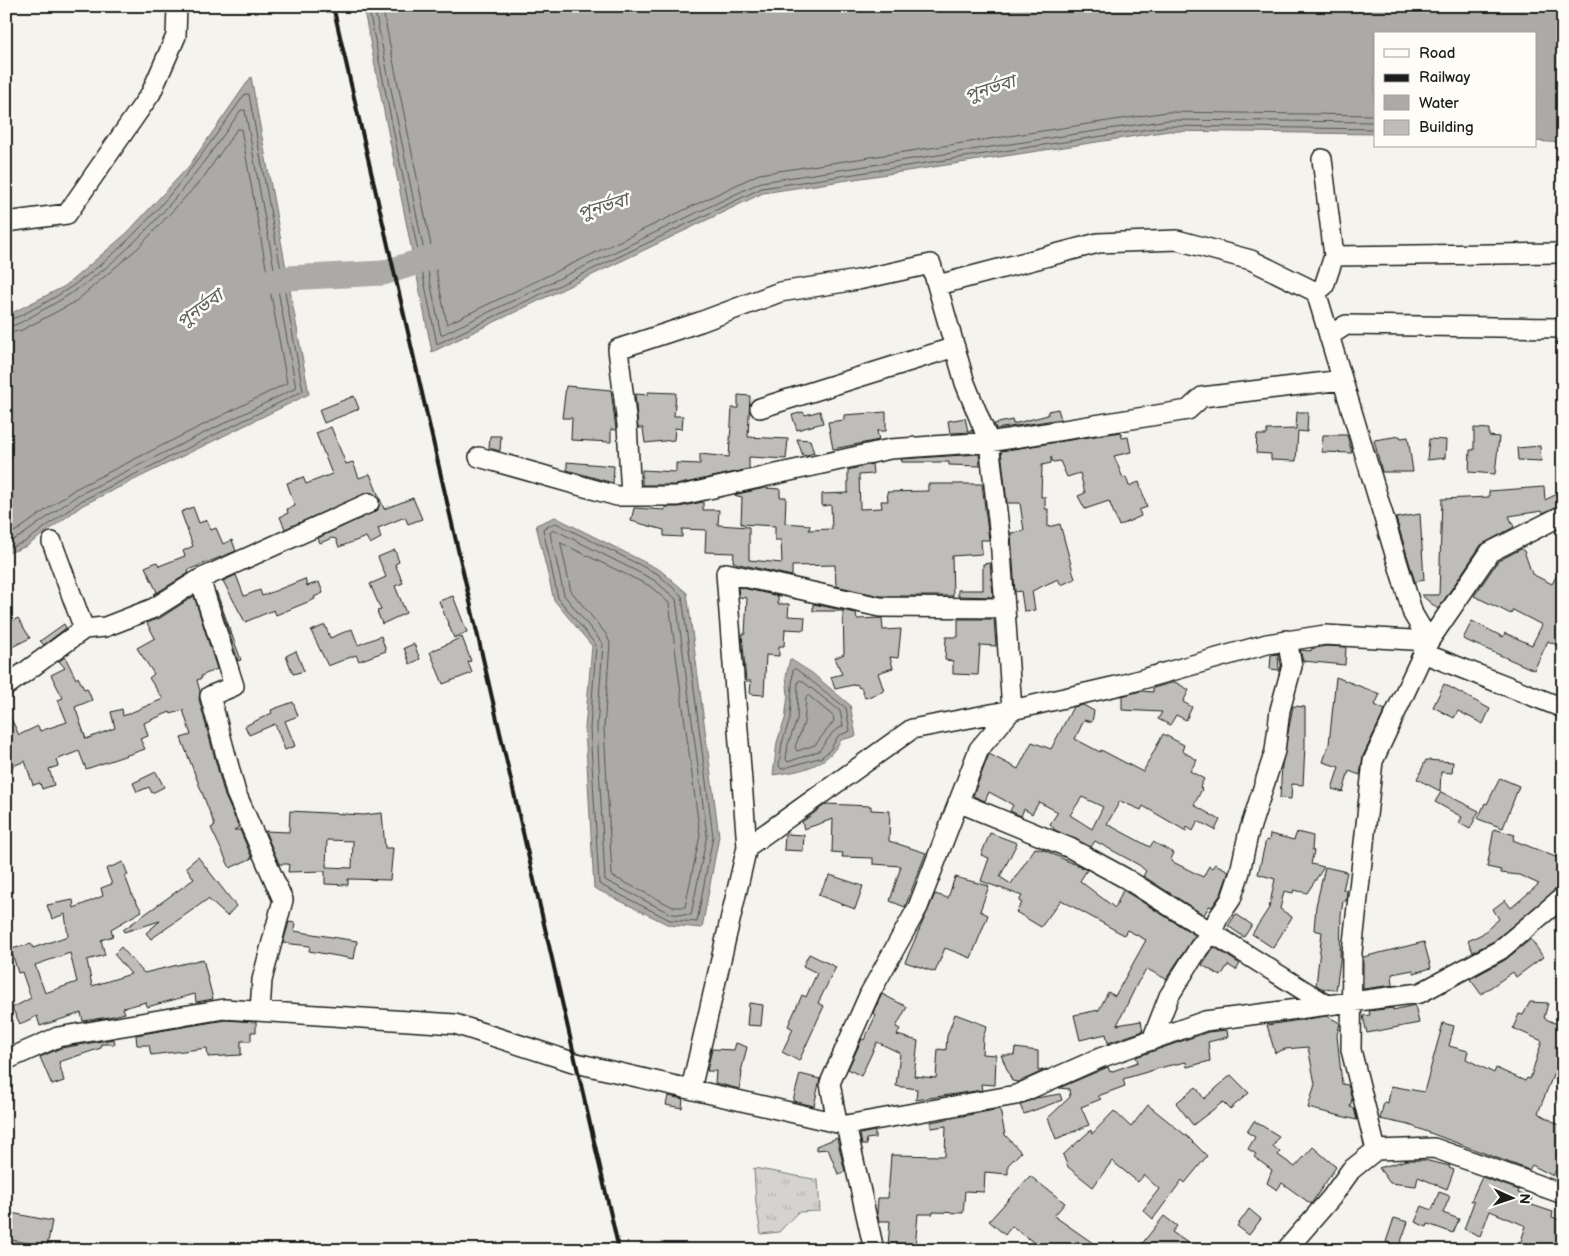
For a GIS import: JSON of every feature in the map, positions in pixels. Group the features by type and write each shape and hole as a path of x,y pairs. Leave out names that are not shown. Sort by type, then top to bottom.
{"street":[{"path":"6,222 67,214 152,93 176,36 177,6"},
{"path":"1316,292 1324,286 1334,256 1322,159"},
{"path":"938,285 1098,244 1177,240 1251,260 1316,292 1413,614 1426,647"},
{"path":"1334,256 1563,253"},
{"path":"631,496 627,425 618,349 700,322 780,292 858,280 931,264 965,383 989,442 1000,537 1012,710 978,749 918,907 870,993 830,1083 874,1250"},
{"path":"1329,336 1346,325 1563,328"},
{"path":"760,408 955,347"},
{"path":"479,456 617,496 677,496 890,449 989,442 1188,410 1202,397 1342,380"},
{"path":"6,686 84,630 105,627 154,608 200,579 369,503"},
{"path":"1376,1150 1351,1050 1352,952 1373,760 1426,647 1490,552 1563,515"},
{"path":"52,542 84,630"},
{"path":"691,1089 747,847 726,573 880,607 1005,608"},
{"path":"200,579 234,686 210,696 236,793 283,900 262,980 260,1011"},
{"path":"747,847 912,729 1012,710 1125,684 1216,657 1287,640 1325,635 1426,647 1563,708"},
{"path":"1152,1040 1169,996 1199,948 1212,932 1218,918 1231,899 1240,872 1248,835 1275,751 1280,710 1292,666 1287,640"},
{"path":"958,802 1070,848 1126,878 1327,1005"},
{"path":"6,1060 58,1037 224,1009 456,1024 576,1063 841,1124 1016,1095 1100,1058 1205,1021 1420,993 1500,950 1563,896"},
{"path":"1286,1250 1331,1198 1351,1170 1376,1150 1434,1148 1563,1194"}],"green space":[{"path":"754,1168 818,1180 820,1211 798,1212 779,1232 761,1234 756,1204"}],"water":[{"path":"363,6 1563,6 1563,143 1536,141 1536,32 1374,32 1374,134 1169,131 763,193 432,352"},
{"path":"251,77 309,394 83,505 27,546 6,554 6,316 65,286 127,233 189,166"},
{"path":"555,517 660,570 687,593 719,836 702,928 669,925 594,888 585,728 592,646 554,600 536,525"},
{"path":"790,659 812,673 850,705 856,736 841,740 835,749 821,762 794,772 773,775 777,742 785,719 788,695 786,676"}],"building":[{"path":"566,386 611,390 616,430 611,429 611,442 571,440 572,418 562,418"},
{"path":"648,392 676,393 674,416 683,416 682,429 675,428 674,440 645,443 643,428 638,428 635,394 648,395"},
{"path":"738,395 750,396 748,437 788,439 786,459 749,457 749,469 676,485 642,485 642,470 676,472 676,463 700,464 700,454 729,457 732,408 738,408"},
{"path":"354,396 359,409 324,423 319,410"},
{"path":"1058,409 1061,419 996,429 994,424 1012,420 1013,424 1048,415 1048,411"},
{"path":"820,411 823,423 797,430 792,415 803,412 805,415"},
{"path":"886,412 886,431 877,431 879,440 833,449 828,422 844,420 844,415"},
{"path":"1297,412 1308,412 1307,432 1298,431 1296,461 1271,460 1271,454 1256,453 1257,435 1267,435 1267,430 1296,429"},
{"path":"965,418 968,431 972,430 973,432 950,433 948,421"},
{"path":"331,427 346,464 353,462 359,478 370,474 384,509 413,498 422,519 408,524 405,517 378,528 381,538 370,544 366,537 339,547 336,539 332,538 320,543 318,538 378,510 379,499 370,492 285,529 280,517 288,513 287,509 295,506 287,483 303,477 306,484 332,474 316,433"},
{"path":"1474,428 1489,429 1489,436 1499,437 1495,474 1469,472 1470,450 1474,450"},
{"path":"1121,432 1122,438 1128,437 1131,452 1114,456 1123,478 1126,477 1129,486 1139,482 1147,507 1139,510 1141,516 1119,526 1109,501 1085,509 1078,496 1085,493 1080,473 1067,477 1060,461 1053,462 1051,457 1051,463 1042,465 1041,497 1045,497 1045,509 1048,509 1048,527 1060,524 1075,579 1061,585 1058,579 1032,591 1035,610 1024,611 1021,591 1015,592 1011,533 1024,531 1020,503 1007,503 1001,451"},
{"path":"1323,435 1347,435 1352,453 1322,452"},
{"path":"490,436 501,436 500,451 489,448"},
{"path":"1400,436 1401,438 1408,437 1413,472 1382,472 1374,440"},
{"path":"797,439 810,440 814,453 803,456"},
{"path":"1429,439 1446,440 1445,458 1427,460"},
{"path":"1540,446 1541,461 1518,460 1517,448"},
{"path":"979,454 980,466 949,465 949,462 902,462 901,459"},
{"path":"567,462 614,466 613,483 567,470"},
{"path":"872,464 873,474 859,475 860,509 882,508 881,501 888,501 887,492 928,491 928,484 982,484 989,540 981,540 982,554 952,556 953,596 880,596 836,586 835,565 792,566 792,576 739,564 733,562 734,553 705,552 706,530 682,529 682,537 664,536 664,530 631,521 634,508 665,510 665,507 679,507 703,502 703,510 719,510 718,525 749,527 749,560 782,563 781,540 775,540 775,526 741,524 742,497 733,495 765,488 780,489 780,497 786,497 785,523 810,525 809,530 832,529 831,505 822,506 822,494 848,493 848,470"},
{"path":"1544,487 1545,500 1563,491 1563,504 1543,513 1542,511 1509,516 1514,527 1481,545 1438,609 1421,595 1439,595 1442,499 1489,497 1489,491"},
{"path":"193,507 199,523 207,520 211,530 216,528 223,544 232,540 236,551 188,570 189,573 153,595 157,592 145,567 157,562 159,566 185,556 183,551 193,546 181,512"},
{"path":"1420,514 1424,580 1415,582 1396,518"},
{"path":"1521,549 1524,551 1532,574 1552,584 1563,564 1563,648 1548,641 1534,670 1463,639 1472,621 1503,637 1505,633 1532,645 1542,625 1513,610 1511,614 1474,596 1498,561"},
{"path":"395,550 399,562 395,564 403,583 395,586 406,613 382,624 377,611 381,610 370,584 386,577 378,557"},
{"path":"990,563 993,597 958,596 958,590 983,590 983,564"},
{"path":"236,575 244,596 260,590 262,596 305,579 307,586 319,582 323,593 314,597 315,599 276,615 274,610 245,622 223,581"},
{"path":"738,587 778,596 778,604 789,604 788,616 805,617 804,630 785,629 784,646 779,646 779,656 766,655 764,695 750,694 751,681 746,681 742,634 745,634 747,598 739,597"},
{"path":"216,591 241,660 238,661"},
{"path":"194,596 217,669 201,676 202,678 197,680 200,691 199,699 225,796 239,827 234,830 240,830 252,858 230,868 211,828 215,826 181,738 191,735 183,710 171,714 170,712 144,723 148,736 140,739 145,749 86,769 79,751 56,760 58,766 49,769 54,785 42,789 40,783 33,785 25,761 6,769 6,708 19,735 38,726 40,731 67,722 58,700 63,698 51,675 65,668 59,661 65,657 76,679 78,677 84,689 87,688 92,700 75,707 86,739 115,728 111,712 122,709 123,716 163,699 149,678 154,674 137,648 155,638 147,623 160,618"},
{"path":"453,596 467,632 454,638 439,601"},
{"path":"813,604 856,613 857,619 882,618 883,630 901,629 898,658 890,657 893,668 878,673 884,691 865,698 861,687 859,688 857,684 835,689 831,677 842,674 835,658 844,654 843,611 813,611"},
{"path":"18,618 30,638 6,650 6,625"},
{"path":"958,619 994,619 996,646 980,645 978,675 953,674 953,661 945,660 946,637 958,637"},
{"path":"64,624 66,628 44,645 40,641"},
{"path":"325,625 330,638 352,629 358,645 381,636 386,651 359,661 356,655 328,666 311,631"},
{"path":"462,637 471,661 468,662 472,673 443,684 430,652"},
{"path":"414,644 420,659 410,664 404,648"},
{"path":"1326,646 1346,647 1345,665 1303,661 1300,650 1311,651 1311,649"},
{"path":"296,651 304,671 293,674 286,656"},
{"path":"1278,654 1279,670 1270,669 1271,655"},
{"path":"1336,677 1380,694 1375,705 1385,710 1363,756 1360,775 1349,771 1343,792 1332,789 1339,767 1323,762 1329,744"},
{"path":"1175,682 1189,690 1183,702 1192,707 1186,720 1176,715 1170,725 1158,719 1162,712 1122,710 1122,696 1141,691 1153,692 1153,688"},
{"path":"1444,684 1490,709 1483,724 1458,711 1454,718 1433,707"},
{"path":"293,702 298,716 285,721 295,746 285,750 275,724 249,735 245,726 272,713 271,710"},
{"path":"1083,705 1094,711 1092,722 1084,720 1075,739 1143,772 1163,734 1184,745 1182,751 1197,760 1190,771 1204,779 1200,787 1202,789 1194,805 1220,820 1215,830 1198,821 1193,831 1187,827 1186,831 1143,806 1141,810 1120,801 1107,824 1150,847 1153,842 1174,853 1171,859 1173,862 1203,877 1209,866 1212,868 1215,864 1229,871 1221,894 1212,907 1209,906 1204,915 1143,876 1146,871 1139,865 1095,841 1091,847 1055,830 1050,824 1058,812 1039,802 1032,814 1024,809 1021,816 1010,811 1013,805 989,792 985,801 973,796 989,754 1018,769 1032,742 1051,749 1073,707","holes":["1082,797 1103,807 1092,829 1070,815"]},
{"path":"1293,706 1305,707 1305,746 1303,785 1292,784 1291,799 1280,798 1282,765"},
{"path":"1426,760 1453,762 1452,773 1441,772 1440,791 1417,779"},
{"path":"156,772 164,787 152,793 149,787 137,792 133,783"},
{"path":"1500,778 1519,786 1503,828 1478,819"},
{"path":"1441,792 1479,811 1470,829 1459,823 1462,817 1435,802"},
{"path":"826,804 871,806 871,810 890,811 889,841 926,853 905,907 890,901 901,866 873,864 873,858 842,857 843,853 832,852 833,819 804,829 802,822"},
{"path":"290,811 364,815 382,813 385,848 393,848 390,880 348,879 348,885 325,884 325,871 288,872 289,864 279,864 265,831 289,832","holes":["327,840 353,841 352,868 326,867"]},
{"path":"1494,829 1515,835 1513,840 1563,860 1563,884 1494,941 1473,952 1468,941 1482,934 1499,919 1493,909 1505,900 1511,908 1539,884 1519,875 1501,873 1501,870 1487,867"},
{"path":"1297,832 1313,836 1312,850 1314,851 1311,864 1324,867 1307,893 1294,890 1293,893 1284,891 1280,909 1292,917 1273,948 1252,934 1269,908 1275,879 1258,874 1266,840 1269,841 1270,834 1294,840"},
{"path":"990,833 1017,843 1000,877 1011,884 1035,848 1044,850 1087,870 1080,881 1115,908 1123,890 1195,935 1166,979 1147,969 1138,982 1117,1025 1141,1021 1143,1031 1108,1043 1106,1034 1080,1040 1074,1015 1099,1010 1108,992 1115,996 1146,940 1127,930 1124,935 1061,900 1041,927 1016,912 1022,903 1019,901 1022,896 981,881 989,858 981,855"},
{"path":"785,834 804,835 803,851 784,850"},
{"path":"198,857 236,906 227,916 208,899 151,939 146,933 160,921 124,932 123,930 194,879 186,867"},
{"path":"123,862 128,875 125,876 133,897 142,911 111,929 113,936 101,940 105,955 87,960 92,986 131,974 114,954 121,947 144,973 203,959 213,999 196,1002 195,994 147,1007 146,1002 123,1008 125,1013 109,1017 83,1021 81,1013 40,1026 37,1016 20,1024 12,1008 31,998 22,972 18,973 11,949 31,944 33,948 68,936 65,914 52,919 47,905 73,900 74,908 103,896 101,888 112,884 106,869","holes":["70,953 77,982 45,993 35,965"]},
{"path":"1325,867 1347,872 1343,890 1347,890 1346,901 1343,901 1341,915 1340,961 1336,990 1323,989 1316,985 1322,932 1314,930 1316,906"},
{"path":"830,875 863,886 855,909 818,895"},
{"path":"955,877 989,886 980,911 988,915 971,958 945,948 935,972 905,962 935,894 948,898"},
{"path":"1236,914 1252,925 1244,937 1228,926"},
{"path":"289,922 295,923 294,931 357,941 354,959 309,951 310,946 283,943"},
{"path":"1531,939 1543,957 1516,977 1513,972 1481,994 1470,979 1505,960"},
{"path":"1424,942 1431,968 1414,973 1413,970 1392,974 1393,985 1363,989 1363,957"},
{"path":"1214,947 1240,964 1236,970 1228,965 1221,976 1202,965"},
{"path":"809,954 836,967 818,1003 824,1006 799,1061 782,1052 793,1029 788,1026 802,995 806,997 817,973 803,966"},
{"path":"882,994 907,1007 896,1027 900,1029 897,1035 918,1041 914,1076 936,1078 938,1049 946,1050 947,1036 955,1014 987,1026 983,1037 982,1054 996,1055 995,1085 981,1084 982,1090 916,1100 917,1089 896,1086 900,1053 877,1042 861,1076 848,1069 876,1015 873,1013"},
{"path":"1530,1002 1548,1003 1544,1018 1563,1027 1563,1050 1538,1113 1563,1127 1563,1157 1553,1176 1532,1165 1529,1170 1409,1125 1380,1119 1384,1102 1388,1103 1391,1086 1424,1092 1443,1023 1454,1026 1449,1046 1468,1051 1466,1059 1494,1073 1496,1068 1525,1081 1527,1078 1530,1079 1542,1041 1513,1028 1519,1014 1523,1015"},
{"path":"749,1003 763,1005 761,1026 747,1025"},
{"path":"1415,1005 1419,1023 1367,1033 1363,1016 1370,1015 1369,1011 1393,1008 1393,1010"},
{"path":"1327,1016 1340,1023 1337,1035 1342,1084 1348,1085 1352,1099 1350,1107 1354,1108 1357,1120 1308,1108 1315,1084 1308,1047 1285,1049 1275,1053 1267,1025"},
{"path":"225,1020 256,1022 256,1032 251,1032 251,1041 241,1041 241,1055 208,1057 207,1048 151,1055 149,1045 137,1045 136,1035"},
{"path":"1227,1030 1228,1037 1208,1042 1210,1061 1187,1067 1186,1062 1123,1079 1125,1086 1098,1096 1101,1099 1081,1107 1089,1125 1056,1139 1048,1118 1070,1097 1069,1089 1059,1088 1108,1067 1110,1072 1138,1062 1136,1057 1208,1032"},
{"path":"114,1039 115,1044 101,1044 101,1048 59,1062 64,1081 52,1085 40,1057 61,1048"},
{"path":"736,1043 747,1047 741,1072 740,1089 715,1083 716,1071 707,1071 712,1049 734,1050"},
{"path":"1015,1048 1038,1051 1038,1071 1047,1069 1019,1082 1012,1081 1001,1055 1014,1055"},
{"path":"800,1074 820,1079 814,1106 793,1101"},
{"path":"1231,1075 1249,1093 1230,1109 1223,1102 1193,1125 1176,1103 1196,1087 1204,1099"},
{"path":"1060,1094 1062,1100 1024,1114 1020,1105 1036,1098"},
{"path":"668,1096 683,1099 682,1108 666,1105"},
{"path":"1148,1105 1189,1138 1207,1156 1185,1183 1182,1180 1153,1219 1143,1210 1159,1189 1144,1175 1138,1182 1112,1161 1093,1187 1068,1167 1063,1155 1091,1130 1092,1134 1114,1111 1131,1127"},
{"path":"1000,1109 1005,1135 1021,1152 1008,1165 1008,1174 985,1172 984,1192 965,1191 963,1213 933,1212 933,1214 918,1214 915,1248 888,1246 890,1221 879,1221 877,1213 878,1198 888,1198 891,1155 945,1156 946,1126 931,1128 931,1122"},
{"path":"1254,1121 1279,1136 1273,1146 1280,1152 1278,1155 1295,1167 1313,1147 1336,1167 1311,1204 1282,1183 1277,1190 1267,1183 1272,1170 1254,1157 1256,1154 1248,1149 1255,1137 1247,1132"},
{"path":"875,1131 875,1138 866,1139 867,1145 862,1145 860,1134"},
{"path":"837,1138 845,1172 838,1174 828,1149 816,1150 816,1146"},
{"path":"1407,1160 1424,1160 1450,1166 1449,1168 1454,1170 1447,1189 1418,1177 1416,1186 1390,1183 1379,1168"},
{"path":"1030,1176 1065,1203 1054,1216 1103,1250 1049,1250 1043,1245 1041,1248 1012,1226 1005,1235 989,1221"},
{"path":"1482,1177 1519,1190 1518,1193 1532,1198 1529,1204 1553,1212 1552,1217 1563,1221 1563,1250 1545,1246 1544,1250 1518,1250 1526,1226 1490,1211 1480,1236 1464,1229 1474,1202 1471,1201"},
{"path":"1439,1192 1450,1196 1443,1213 1459,1219 1453,1233 1428,1224 1427,1227 1415,1222 1422,1206 1432,1210"},
{"path":"1249,1209 1261,1219 1249,1235 1237,1226"},
{"path":"6,1212 52,1221 47,1247 6,1239"},
{"path":"1164,1216 1177,1226 1172,1232 1198,1250 1137,1250"},
{"path":"1394,1218 1408,1222 1399,1247 1386,1242"}],"waterway":[{"name":"পুনর্ভবা","path":"255,284 288,278 383,273 447,253"}],"railway":[{"path":"333,6 619,1250"}]}
